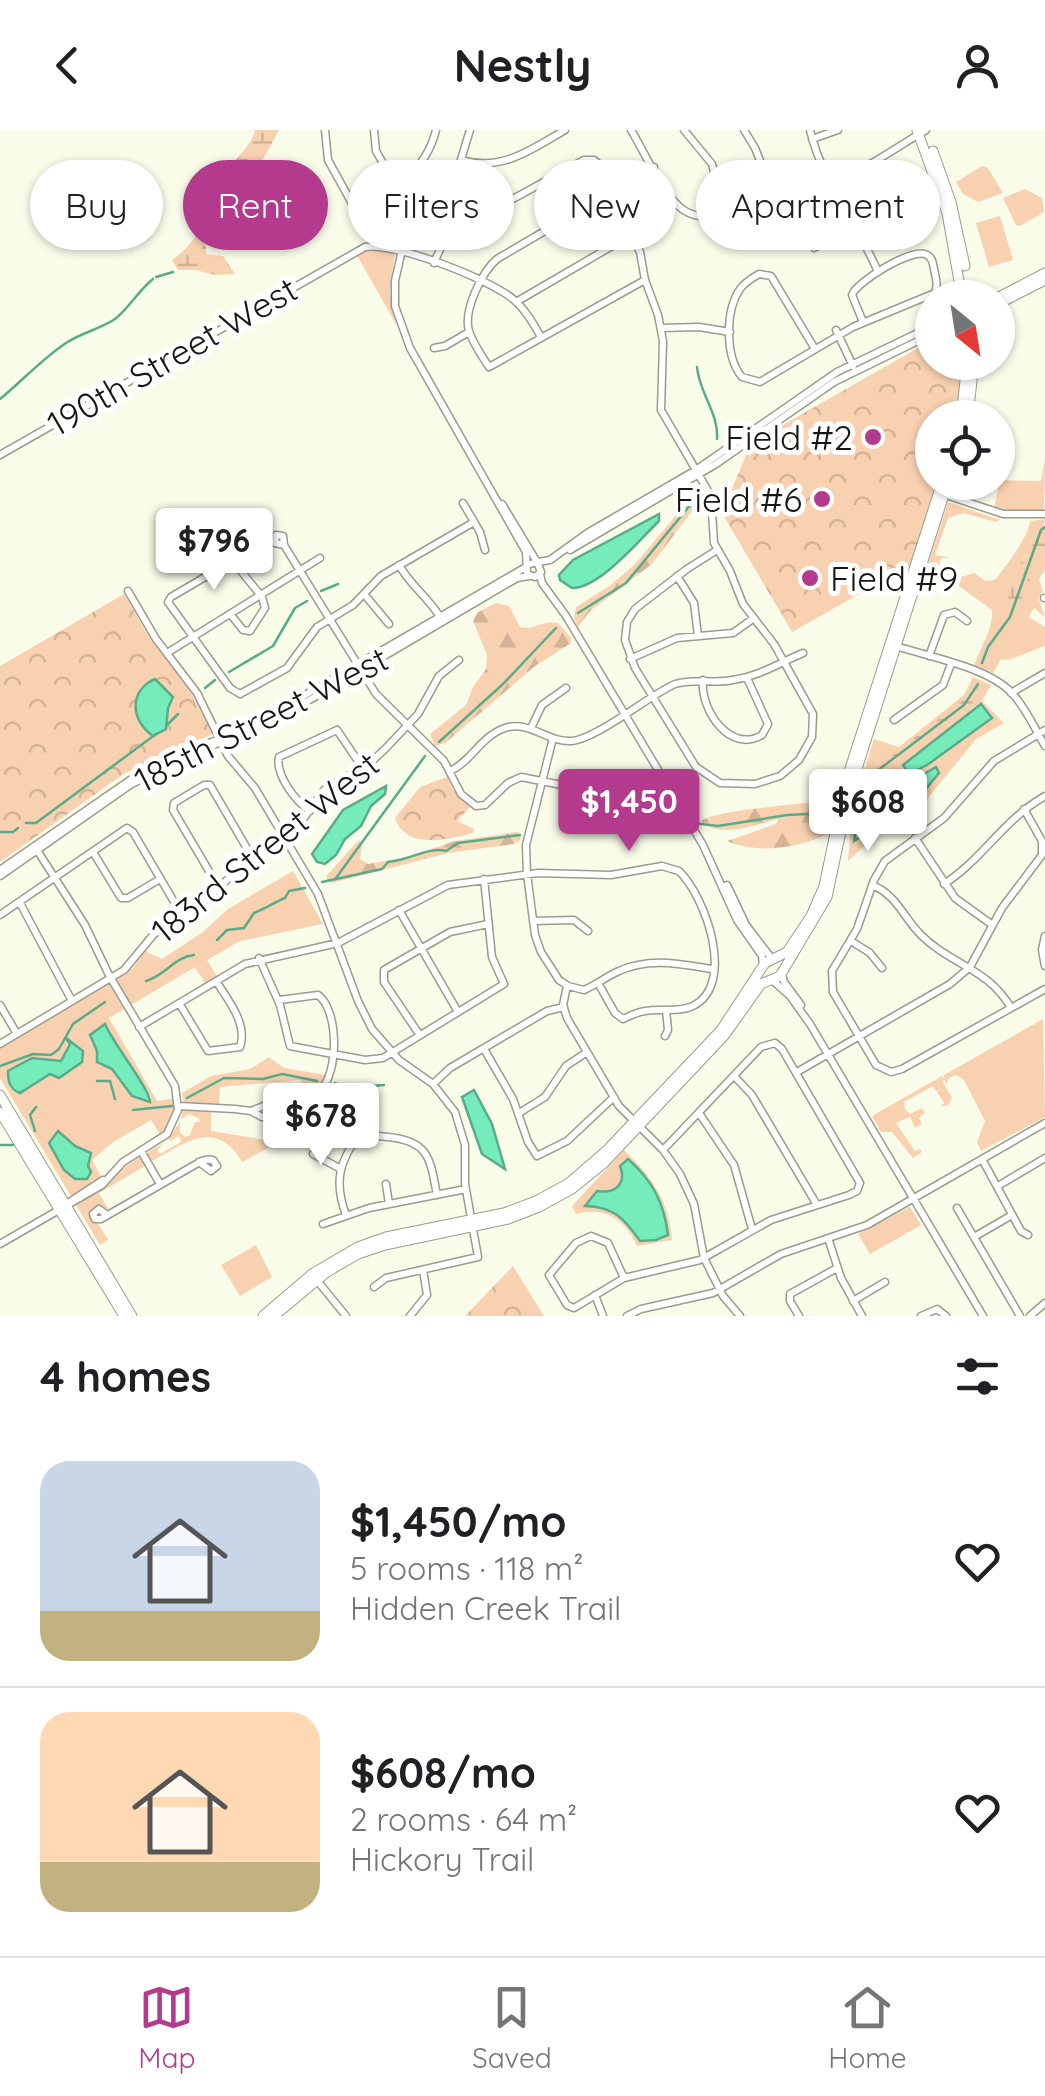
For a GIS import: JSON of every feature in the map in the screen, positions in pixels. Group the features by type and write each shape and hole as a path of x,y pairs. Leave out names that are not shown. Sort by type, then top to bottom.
{"main road":[{"path":"922,131 958,226 963,280"},
{"path":"1015,292 1045,276"},
{"path":"637,1124 730,1028 760,985 777,977 826,898 848,794 939,500"},
{"path":"262,1316 314,1277 347,1259 374,1248 472,1223 518,1216 560,1196 604,1163 727,1022 763,966 787,952 821,894 841,798 893,645"},
{"path":"774,960 781,966 777,977"},
{"path":"763,966 764,973 777,977"},
{"path":"0,1095 132,1316"},
{"path":"0,1112 66,1206 124,1316"},
{"path":"274,1316 314,1277"}],"street":[{"path":"325,130 327,156 348,194"},
{"path":"374,130 381,160"},
{"path":"424,160 436,130"},
{"path":"462,160 470,130"},
{"path":"510,160 565,130"},
{"path":"684,130 708,160"},
{"path":"744,130 760,160"},
{"path":"821,160 811,134 838,130"},
{"path":"632,131 650,160"},
{"path":"870,160 922,131"},
{"path":"434,263 447,238 456,230 534,187"},
{"path":"534,237 497,258 481,282 468,315 469,332 489,367 647,283"},
{"name":"190th Street West","path":"0,455 347,254 360,250"},
{"path":"541,337 516,302 481,282 402,250 394,293 403,334 526,552 528,571 570,625"},
{"path":"516,302 605,250"},
{"path":"639,250 663,342 659,406 711,496 712,534 718,550 754,618 810,705 814,729 809,745 786,772 763,783 726,784 705,776 688,756 630,659 625,640 630,616 677,576 718,550"},
{"path":"867,250 878,272"},
{"path":"814,350 774,279 766,274 750,280 738,291 730,332 735,368 742,377 755,382 766,380 814,350 837,332 863,322 937,290 928,254 915,253 858,283 852,292 863,322"},
{"path":"661,328 699,327 730,332"},
{"path":"434,348 469,332"},
{"path":"528,571 541,573 575,546 697,472 852,369 837,332"},
{"path":"528,571 608,520 697,472 852,363 915,334"},
{"path":"834,382 915,342"},
{"path":"492,491 538,562 542,582 626,713 722,875 746,925 774,960"},
{"path":"971,500 1004,514 1045,514"},
{"path":"463,503 484,550"},
{"path":"234,560 168,602 236,693 247,692 287,668 314,629 364,594 381,576 474,522"},
{"path":"220,538 262,597 265,608 250,631 243,630 230,615"},
{"path":"284,545 376,694 442,758 457,788 478,806 487,804 514,779 525,777 572,788 621,779"},
{"path":"167,652 320,558"},
{"path":"399,565 440,617"},
{"name":"185th Street West","path":"0,873 124,788 220,740 284,715 440,617 528,571"},
{"name":"185th Street West","path":"359,668 528,571"},
{"path":"677,576 696,608 698,636"},
{"path":"128,591 197,692 230,760 250,782 321,899 366,1018 391,1053 434,1084 462,1128 476,1258 386,1278 374,1287"},
{"path":"364,594 388,624"},
{"path":"928,656 944,614 955,612 967,621"},
{"path":"630,659 664,641 733,634 754,618"},
{"path":"893,645 983,674 1011,692 1041,732 1045,746"},
{"path":"450,771 501,729 517,726 553,738 581,739 682,682 746,678 803,653"},
{"name":"183rd Street West","path":"0,1044 133,962 151,936 182,917 252,858 301,825 328,787 362,767 408,726 439,676 459,660"},
{"path":"894,720 943,685 950,664"},
{"path":"1011,692 1045,673"},
{"path":"704,680 703,696 724,731 732,739 747,741 763,734 768,722 746,678"},
{"path":"531,728 542,706 566,688"},
{"path":"310,811 299,802 278,770 276,763 280,758 337,730 362,767"},
{"path":"1041,732 994,761 944,818 885,861 830,983 876,1065 895,1072 1045,988"},
{"path":"553,738 526,845 526,874 533,921 543,956 554,975 568,986 584,990 628,967 652,962 712,969"},
{"path":"219,888 174,812 174,803 210,785 252,858"},
{"path":"944,884 966,868 1024,809 1045,796"},
{"path":"797,1072 950,984 970,967 992,924 1043,852 1041,839 1024,809"},
{"path":"0,914 128,828 134,832 182,917"},
{"path":"916,838 944,884 962,904 992,924"},
{"path":"703,845 742,929 762,956 763,966"},
{"path":"0,1242 66,1206 71,1198 108,1177 123,1162 167,1134 176,1121 179,1106 176,1089 110,978 91,935 36,848"},
{"path":"93,852 122,898 160,879"},
{"path":"139,1026 259,958 338,943 440,888 526,874 612,875 662,866 675,868 687,879 707,917 713,942 708,988 698,1003 684,1009 648,1010 619,1018 598,983"},
{"path":"259,958 279,1000 290,1046 368,1061 391,1053 504,984 492,957 484,879"},
{"path":"872,886 891,895 930,943 997,986 1011,1008"},
{"path":"20,903 72,1001"},
{"path":"399,910 458,1012"},
{"path":"533,921 574,920 588,931"},
{"path":"419,1034 382,976 387,967 455,930 488,924"},
{"path":"1045,936 1045,966"},
{"path":"851,941 870,952 882,968"},
{"path":"777,977 810,1024 983,1316"},
{"path":"179,1003 208,1051 240,1047 243,1040 238,1020 216,980"},
{"path":"568,986 564,1007 587,1052 614,1097 663,1150 691,1194 704,1258 719,1290 740,1316"},
{"path":"179,1106 251,1111 270,1105 284,1109 298,1105 323,1087 334,1027 322,998 316,995 279,1000"},
{"path":"0,1004 17,1034"},
{"path":"434,1084 445,1071 547,1012 564,1007"},
{"path":"665,1036 666,1010"},
{"path":"624,1278 608,1244 596,1236 582,1239 549,1275 568,1307 576,1307 624,1278 704,1258 752,1229 850,1195 860,1183 782,1048 771,1042 761,1047 663,1150"},
{"path":"484,1049 519,1113 528,1142 540,1156 567,1140 614,1097"},
{"path":"519,1113 546,1097 564,1068 587,1052"},
{"path":"734,1076 752,1096 817,1206"},
{"path":"323,1087 347,1120 361,1131 407,1139 421,1147 430,1162 437,1194"},
{"path":"251,1111 255,1116 269,1118 280,1115 284,1109"},
{"path":"699,1113 734,1165 752,1229"},
{"path":"627,1316 719,1290 774,1258 867,1225 1045,1123"},
{"path":"346,1215 338,1186 339,1168 361,1131"},
{"path":"141,1151 160,1184"},
{"path":"313,1154 339,1168"},
{"path":"998,1186 1045,1158"},
{"path":"982,1159 1028,1235"},
{"path":"107,1215 200,1162"},
{"path":"386,1184 389,1204"},
{"path":"323,1224 389,1204 466,1189"},
{"path":"957,1208 1020,1316"},
{"path":"974,1237 1012,1214"},
{"path":"828,1238 837,1268 862,1316"},
{"path":"799,1316 790,1294 837,1268"},
{"path":"410,1316 427,1292 423,1270"},
{"path":"314,1277 346,1316"},
{"path":"853,1301 885,1282"},
{"path":"595,1295 603,1316"},
{"path":"1030,1316 1045,1303"},
{"path":"921,1316 937,1310 946,1316"}],"green space":[{"path":"255,130 279,130 263,160 235,160 249,144"},
{"path":"982,166 988,168 1003,193 978,202 963,194 956,182"},
{"path":"1025,189 1042,198 1044,212 1020,226 1003,198"},
{"path":"1000,216 1013,260 989,267 976,223"},
{"path":"184,250 206,250 206,254 223,256 235,274 178,270 172,260"},
{"path":"355,252 395,252 390,291 396,324"},
{"path":"915,350 915,380 964,380 962,400 915,400 915,500 940,500 921,559 792,632 722,513 751,443"},
{"path":"1045,458 1044,511 994,508 996,500 1015,500 1015,480 1041,481"},
{"path":"693,495 698,503 652,564 590,611 578,627 574,618 576,607 635,564"},
{"path":"948,502 1000,520 964,513 948,518 935,555 950,558 941,558 939,566 961,577 974,573 986,581 995,580 1021,543 1030,521 1045,519 1041,538 1024,557 1010,606 1016,610 1045,546 1045,570 1039,579 1043,591 1038,597 1045,617 1034,608 1029,617 1045,627 1045,646 1001,659 993,673 974,665 989,631 992,610 928,564"},
{"path":"1045,527 1045,546 1020,602 1016,610 1011,605 1004,611 1002,602 1008,599 1016,567"},
{"path":"124,594 151,640 188,687 213,734 125,773 0,862 0,666"},
{"path":"496,603 509,606 520,627 558,623 571,643 535,666 445,743 435,746 430,734 466,705 486,669 487,655 473,621 478,612"},
{"path":"973,677 991,685 982,701 1004,723 976,739 924,803 876,835 848,861 852,810 874,739 899,747 964,695"},
{"path":"973,685 983,687 973,704 877,776 874,769 967,697"},
{"path":"447,777 453,790 470,807 457,821 474,829 473,833 428,840 408,835 395,818 420,787"},
{"path":"817,802 829,806 828,833 792,846 752,847 727,841 776,824 778,819 727,830 701,821 737,811"},
{"path":"521,834 520,841 513,844 448,853 332,883 327,881 327,875 359,840 360,859 368,864 411,856 455,841"},
{"path":"293,871 323,924 240,941 207,960 218,978 206,985 195,967 131,1005 116,980 133,968 145,951 162,959 203,932 228,909"},
{"path":"109,982 124,1009 109,1018 157,1101 176,1098 172,1119 161,1136 151,1120 113,1142 92,1160 102,1178 71,1196 0,1078 0,1047","holes":["107,1028 117,1046 152,1099 132,1096 112,1069 96,1060 96,1046","70,1039 80,1047 60,1075 50,1074 14,1091 7,1079 9,1071 32,1058 61,1061"]},
{"path":"1043,1019 1045,1117 981,1151 977,1142 985,1121 964,1080 956,1075 946,1085 942,1081 952,1098 948,1105 941,1107 944,1103 937,1092 942,1088 936,1091 933,1086 904,1102 910,1114 922,1108 925,1113 919,1118 922,1124 915,1128 910,1117 896,1123 915,1151 922,1152 913,1158 892,1132 881,1132 872,1116 942,1076 944,1079 944,1075"},
{"path":"269,1057 284,1068 326,1075 320,1087 309,1095 300,1080 220,1087 219,1105 184,1104 182,1093 211,1076 250,1069"},
{"path":"183,1110 211,1111 211,1131 279,1142 242,1162 222,1141 200,1138 152,1161 147,1153 165,1142 157,1150 160,1154 181,1142 179,1135 168,1139 180,1122 180,1132 185,1137 190,1135 195,1122 200,1122 188,1114 181,1120"},
{"path":"624,1150 643,1170 657,1190 672,1240 637,1246 627,1228 613,1217 596,1212 576,1214 572,1206","holes":["632,1162 649,1179 656,1240 644,1242 617,1213 586,1205 597,1191 618,1187 622,1179 620,1168"]},
{"path":"140,1157 145,1166 99,1193 109,1210 97,1207 91,1212 108,1240 100,1245 76,1205"},
{"path":"910,1207 921,1225 870,1254 858,1234"},
{"path":"256,1245 272,1277 240,1296 221,1265"},
{"path":"513,1266 544,1316 465,1316"}],"shaded area":[{"path":"659,514 659,521 595,580 572,588 560,580 559,575 573,560"},
{"path":"155,679 173,697 166,729 153,736 140,722 136,706 140,691"},
{"path":"981,704 992,718 909,774 903,765"},
{"path":"936,767 939,773 915,802 854,841 858,813"},
{"path":"386,786 385,794 371,806 361,826 345,839 336,855 325,864 317,862 312,854 343,810"},
{"path":"105,1024 150,1102 132,1096 112,1069 97,1062 90,1035"},
{"path":"65,1037 83,1051 82,1062 59,1078 50,1074 20,1093 13,1089 8,1071 32,1058 61,1061 70,1044"},
{"path":"474,1090 492,1124 505,1169 482,1154 462,1097"},
{"path":"58,1131 75,1146 91,1153 87,1179 75,1179 64,1170 49,1143"},
{"path":"628,1159 656,1192 668,1235 640,1241 617,1215 585,1206 597,1191 609,1191 621,1183 620,1166"}],"waterway":[{"path":"156,277 173,272"},
{"path":"0,399 66,343 115,319 153,279"},
{"path":"697,367 715,420 717,439"},
{"path":"578,613 626,583 696,498"},
{"path":"982,663 988,647 1010,617 1045,527"},
{"path":"321,591 338,584"},
{"path":"229,672 273,646 295,608 307,601"},
{"path":"439,742 503,684 556,628"},
{"path":"205,688 215,680"},
{"path":"854,806 869,797 873,774 964,705 978,684"},
{"path":"166,726 178,714"},
{"path":"26,823 36,823 156,734"},
{"path":"336,878 425,756"},
{"path":"693,823 718,826 828,813"},
{"path":"0,832 18,828"},
{"path":"322,882 382,869 388,862 426,852 446,851 458,843 520,835"},
{"path":"217,940 227,930 244,928 254,913 285,898 289,891 305,888"},
{"path":"146,981 194,955"},
{"path":"0,1066 33,1054 51,1055 59,1049 73,1024 105,1002"},
{"path":"187,1098 224,1078 263,1079 282,1074 317,1081"},
{"path":"97,1081 110,1081 115,1099"},
{"path":"335,1083 345,1088 384,1085"},
{"path":"133,1110 172,1106"},
{"path":"35,1131 30,1115 36,1107"},
{"path":"0,1145 13,1145"}],"place":[{"name":"Field #2","path":"873,437"},
{"name":"Field #6","path":"822,499"},
{"name":"Field #9","path":"810,578"}]}
